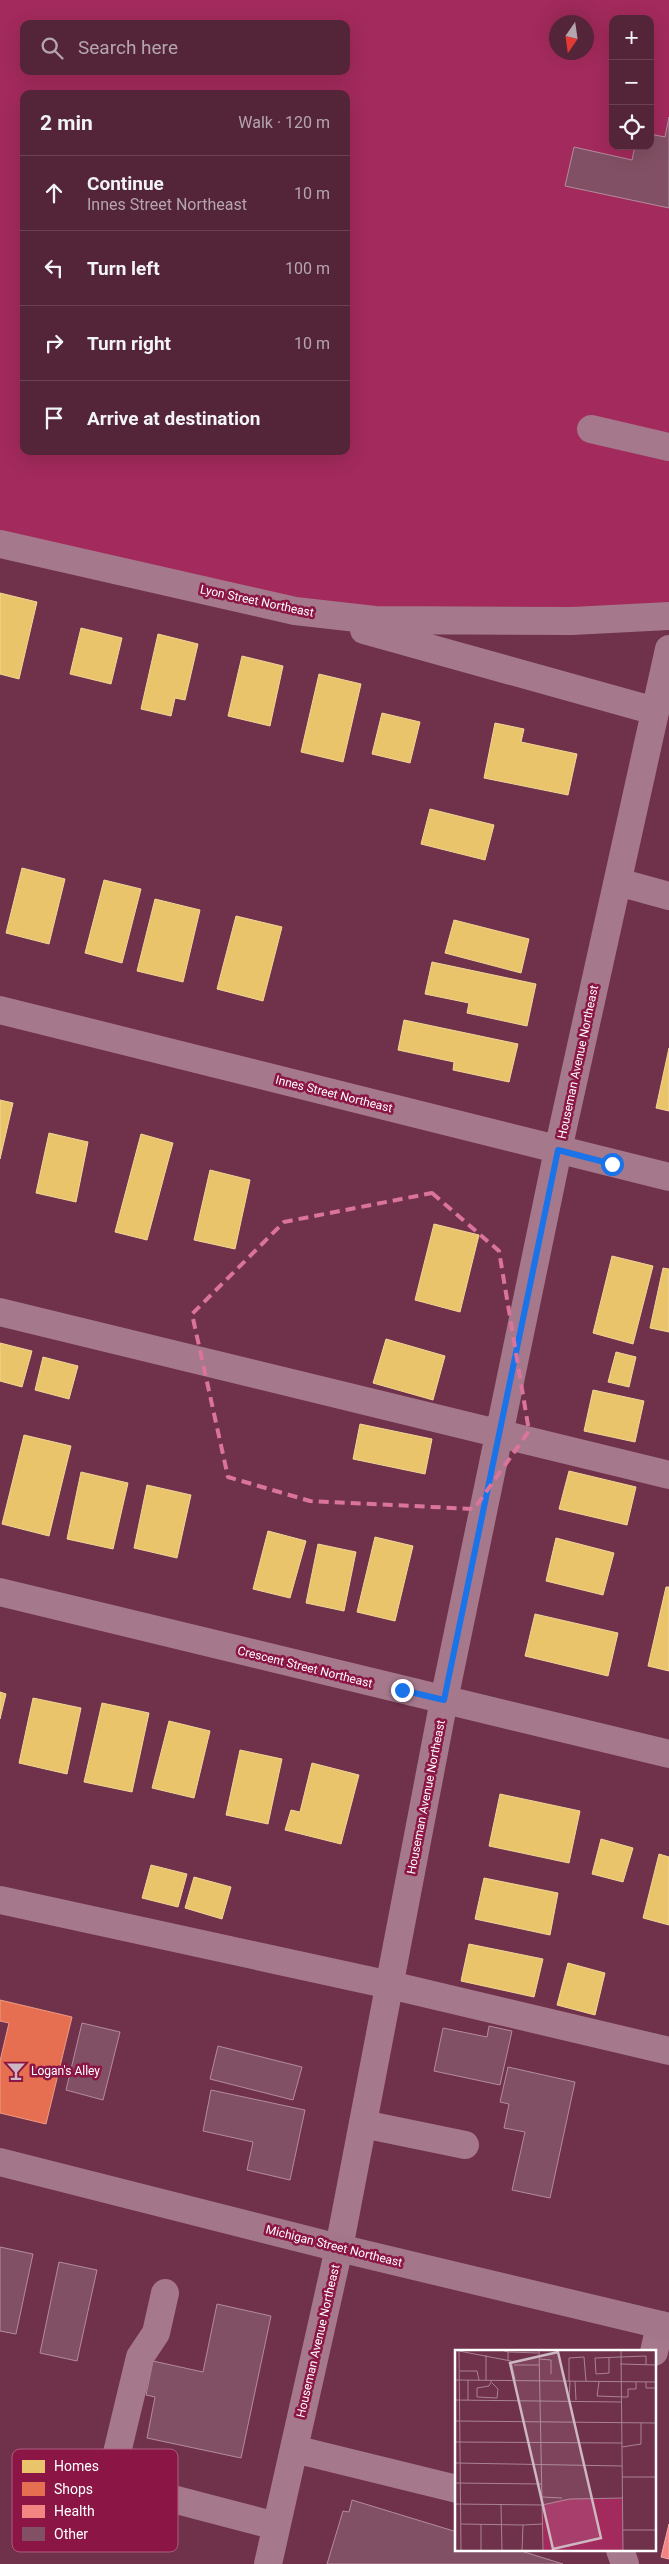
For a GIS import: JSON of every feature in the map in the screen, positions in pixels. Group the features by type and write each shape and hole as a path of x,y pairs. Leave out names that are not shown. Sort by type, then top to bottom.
{"main road":[{"name":"Michigan Street Northeast","path":"0,2162 339,2248 664,2326"}],"street":[{"path":"591,429 669,447"},
{"name":"Lyon Street Northeast","path":"0,544 295,611 376,620 572,621 669,616"},
{"path":"295,611 655,711"},
{"name":"Houseman Avenue Northeast","path":"268,2564 339,2248 444,1700 558,1150 669,649"},
{"path":"618,882 669,896"},
{"name":"Innes Street Northeast","path":"0,1010 669,1177"},
{"path":"0,1312 669,1474"},
{"name":"Crescent Street Northeast","path":"0,1592 669,1754"},
{"path":"0,1902 390,1984 669,2051"},
{"path":"363,2124 464,2145"},
{"path":"118,2449 140,2357 156,2333 165,2293"},
{"path":"655,2350 664,2326"},
{"path":"294,2450 455,2489"},
{"path":"178,2500 276,2526"},
{"path":"621,2552 625,2564"}],"highlighted area":[{"path":"432,1193 499,1251 529,1431 474,1509 310,1501 228,1477 192,1314 284,1222"}],"shaded area":[{"path":"0,0 669,0 669,616 375,620 0,544"}],"building: Homes":[{"path":"0,593 37,602 19,679 0,674"},
{"path":"81,628 122,638 111,684 70,674"},
{"path":"158,634 198,644 185,700 175,698 171,716 141,709"},
{"path":"242,656 283,666 270,726 228,716"},
{"path":"319,674 361,684 343,762 301,752"},
{"path":"382,713 420,722 410,763 372,754"},
{"path":"495,723 524,729 521,742 577,754 568,795 484,778"},
{"path":"430,809 494,825 485,860 421,844"},
{"path":"22,868 65,879 49,944 6,933"},
{"path":"104,880 141,889 122,963 85,953"},
{"path":"155,899 200,910 183,982 137,971"},
{"path":"236,916 282,927 263,1001 217,989"},
{"path":"454,920 529,939 521,973 445,953"},
{"path":"432,962 536,984 527,1026 467,1013 469,1003 425,994"},
{"path":"404,1020 518,1044 509,1082 453,1070 454,1062 398,1050"},
{"path":"669,1048 669,1111 656,1108"},
{"path":"0,1100 13,1103 0,1159"},
{"path":"49,1133 88,1142 76,1202 36,1193"},
{"path":"141,1134 173,1143 147,1240 115,1232"},
{"path":"210,1170 250,1180 235,1249 194,1240"},
{"path":"434,1224 479,1235 460,1312 415,1300"},
{"path":"612,1256 653,1266 633,1344 593,1333"},
{"path":"663,1268 669,1269 669,1332 650,1328"},
{"path":"386,1339 445,1356 433,1400 373,1383"},
{"path":"0,1343 32,1351 22,1387 0,1381"},
{"path":"616,1352 636,1357 629,1387 608,1382"},
{"path":"43,1357 78,1366 69,1399 35,1390"},
{"path":"593,1390 644,1401 635,1442 584,1431"},
{"path":"360,1424 432,1439 425,1474 353,1459"},
{"path":"24,1435 71,1446 49,1536 2,1524"},
{"path":"569,1471 636,1487 627,1525 559,1509"},
{"path":"81,1472 128,1483 113,1549 67,1539"},
{"path":"147,1485 191,1495 177,1558 134,1548"},
{"path":"268,1531 306,1541 290,1598 253,1589"},
{"path":"375,1537 413,1546 395,1621 357,1612"},
{"path":"556,1538 614,1553 603,1595 546,1581"},
{"path":"318,1544 356,1552 344,1611 306,1603"},
{"path":"666,1587 669,1587 669,1671 648,1666"},
{"path":"535,1614 618,1633 608,1676 525,1656"},
{"path":"0,1692 6,1694 0,1719"},
{"path":"33,1698 81,1708 67,1774 19,1763"},
{"path":"102,1703 149,1713 132,1792 84,1782"},
{"path":"169,1721 210,1731 194,1798 152,1788"},
{"path":"240,1750 282,1759 268,1824 226,1815"},
{"path":"312,1763 359,1775 341,1844 285,1830 291,1810 300,1812"},
{"path":"500,1794 580,1811 569,1863 489,1846"},
{"path":"601,1839 633,1848 623,1882 592,1874"},
{"path":"659,1854 669,1857 669,1925 643,1918"},
{"path":"151,1865 187,1874 178,1907 142,1898"},
{"path":"194,1877 231,1887 222,1919 185,1908"},
{"path":"484,1878 558,1893 550,1935 475,1919"},
{"path":"469,1944 543,1959 534,1997 461,1981"},
{"path":"568,1963 605,1973 595,2015 557,2005"}],"building: Shops":[{"path":"0,2000 72,2017 46,2124 0,2113 0,2061 9,2023 0,2021"}],"building: Health":[{"path":"669,2524 669,2559 661,2557"}],"building: Other":[{"path":"669,117 669,208 565,186 574,147 632,160 634,150 654,150 654,135 665,137"},
{"path":"82,2023 120,2032 103,2100 66,2090"},
{"path":"489,2026 512,2031 500,2085 434,2071 443,2028 487,2037"},
{"path":"218,2046 302,2067 293,2100 210,2079"},
{"path":"508,2067 575,2082 550,2198 512,2190 525,2132 504,2128 509,2104 500,2102"},
{"path":"211,2090 305,2110 290,2180 247,2170 253,2142 203,2131"},
{"path":"0,2247 33,2254 16,2334 0,2331"},
{"path":"59,2262 97,2270 77,2361 40,2353"},
{"path":"217,2304 271,2316 241,2458 147,2438 155,2397 146,2395 153,2361 203,2372"},
{"path":"352,2500 455,2531 455,2552 524,2552 563,2564 327,2564 343,2511 349,2512"}],"place":[{"name":"Logan's Alley","path":"16,2071"}],"route":[{"path":"402,1690 444,1700 558,1150 612,1164"}]}
